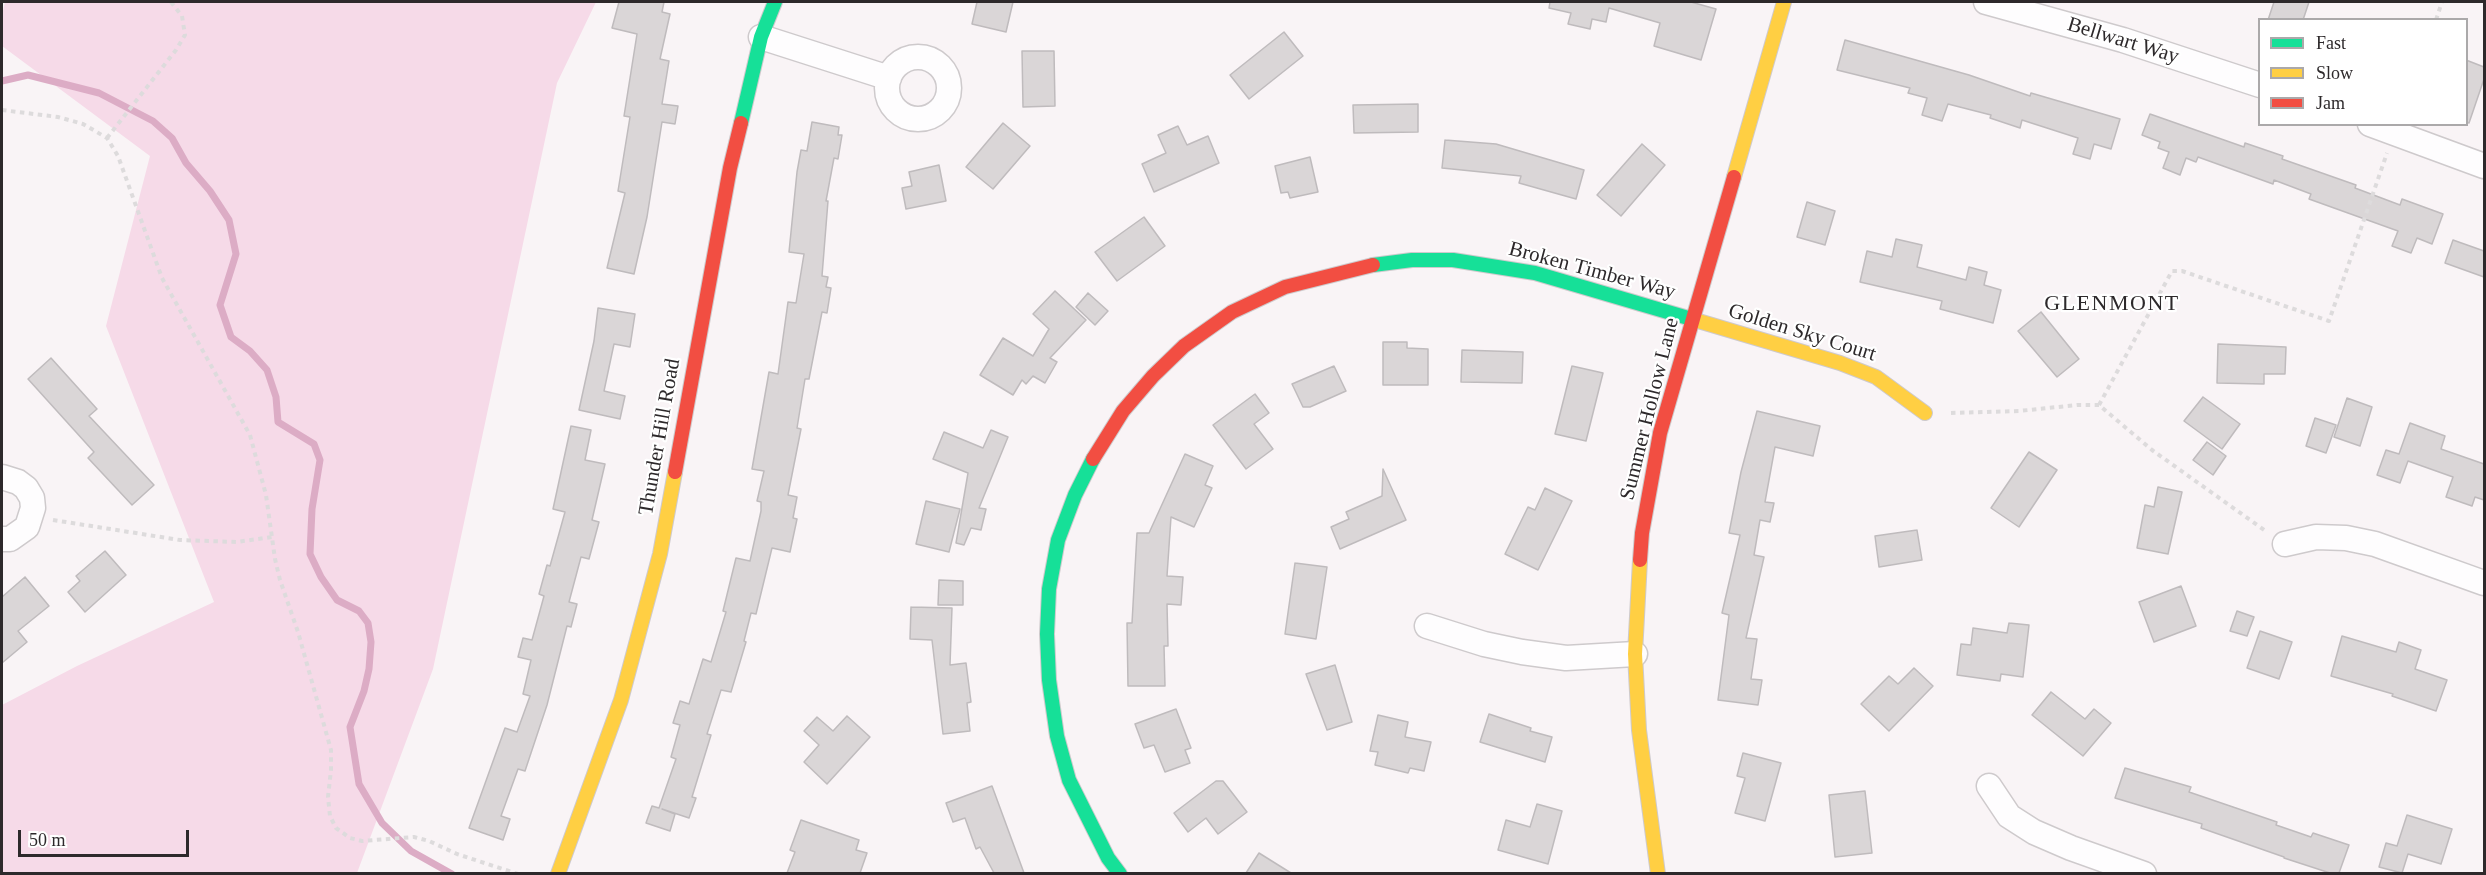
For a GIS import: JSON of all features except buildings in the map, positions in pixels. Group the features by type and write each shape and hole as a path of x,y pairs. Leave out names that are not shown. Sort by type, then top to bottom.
{"street":[{"name":"Thunder Hill Road","path":"558,873 621,700 660,554 730,168 761,37 775,2"},
{"name":"Summer Hollow Lane","path":"1658,873 1639,730 1635,654 1638,580 1649,487 1660,434 1784,2"},
{"name":"Bellwart Way","path":"1986,2 2123,40 2258,85"},
{"path":"761,37 889,78"},
{"path":"2375,126 2484,166"},
{"name":"Broken Timber Way","path":"1120,873 1108,858 1074,790 1058,736 1049,680 1048,590 1058,540 1075,495 1099,448 1123,411 1153,376 1184,346 1232,312 1285,287 1369,265 1412,260 1453,260 1535,273 1693,321"},
{"name":"Golden Sky Court","path":"1693,321 1840,363 1876,377 1925,413"},
{"path":"2,477 18,482 27,488 33,508 32,519 19,534 10,539 2,539"},
{"path":"2285,544 2316,537 2346,538 2375,544 2484,583"},
{"path":"1427,626 1484,644 1566,658 1635,654"},
{"path":"1989,786 2009,816 2034,832 2144,873"}],"path":[{"path":"107,138 176,50 185,35 185,23 171,2"},
{"path":"2437,18 2442,2"},
{"path":"2,110 58,117 83,124 107,138 118,156 162,278 250,435 266,495 280,580 298,632 330,750 331,770 328,796 330,816 336,828 350,838 362,841 414,837 457,854 518,873"},
{"path":"2099,405 2172,271 2182,271 2329,321 2394,133"},
{"path":"1925,413 2019,411 2099,405 2152,450 2285,544"},
{"path":"32,519 51,519 180,540 236,542 272,537"}],"shaded area":[{"path":"5,2 596,2 557,83 433,669 357,873 2,873 2,705 77,666 214,602 106,326 150,156 2,46 2,15"}],"waterway":[{"path":"2,81 28,75 99,93 153,121 172,138 186,163 210,191 229,220 236,254 220,305 231,337 250,351 267,370 276,397 278,422 314,444 320,460 312,509 310,554 321,577 337,600 359,611 368,623 371,642 369,669 364,691 350,727 359,784 382,823 411,851 452,874"}],"traffic: fast":[{"path":"741,123 761,37 775,2"},
{"path":"1373,265 1412,260 1453,260 1535,273 1695,320"},
{"path":"1093,459 1075,495 1058,540 1049,589 1047,634 1049,680 1057,736 1069,780 1108,858 1120,874"}],"traffic: slow":[{"path":"1734,177 1784,2"},
{"path":"1695,320 1840,363 1876,377 1925,413"},
{"path":"558,874 621,700 660,554 675,472"},
{"path":"1640,560 1635,654 1639,730 1658,874"}],"traffic: jam":[{"path":"675,472 730,168 741,123"},
{"path":"1640,560 1642,533 1660,433 1734,177"},
{"path":"1093,459 1123,411 1153,376 1184,346 1232,312 1285,287 1373,265"}],"district":[{"name":"GLENMONT","path":"2112,304"}]}
